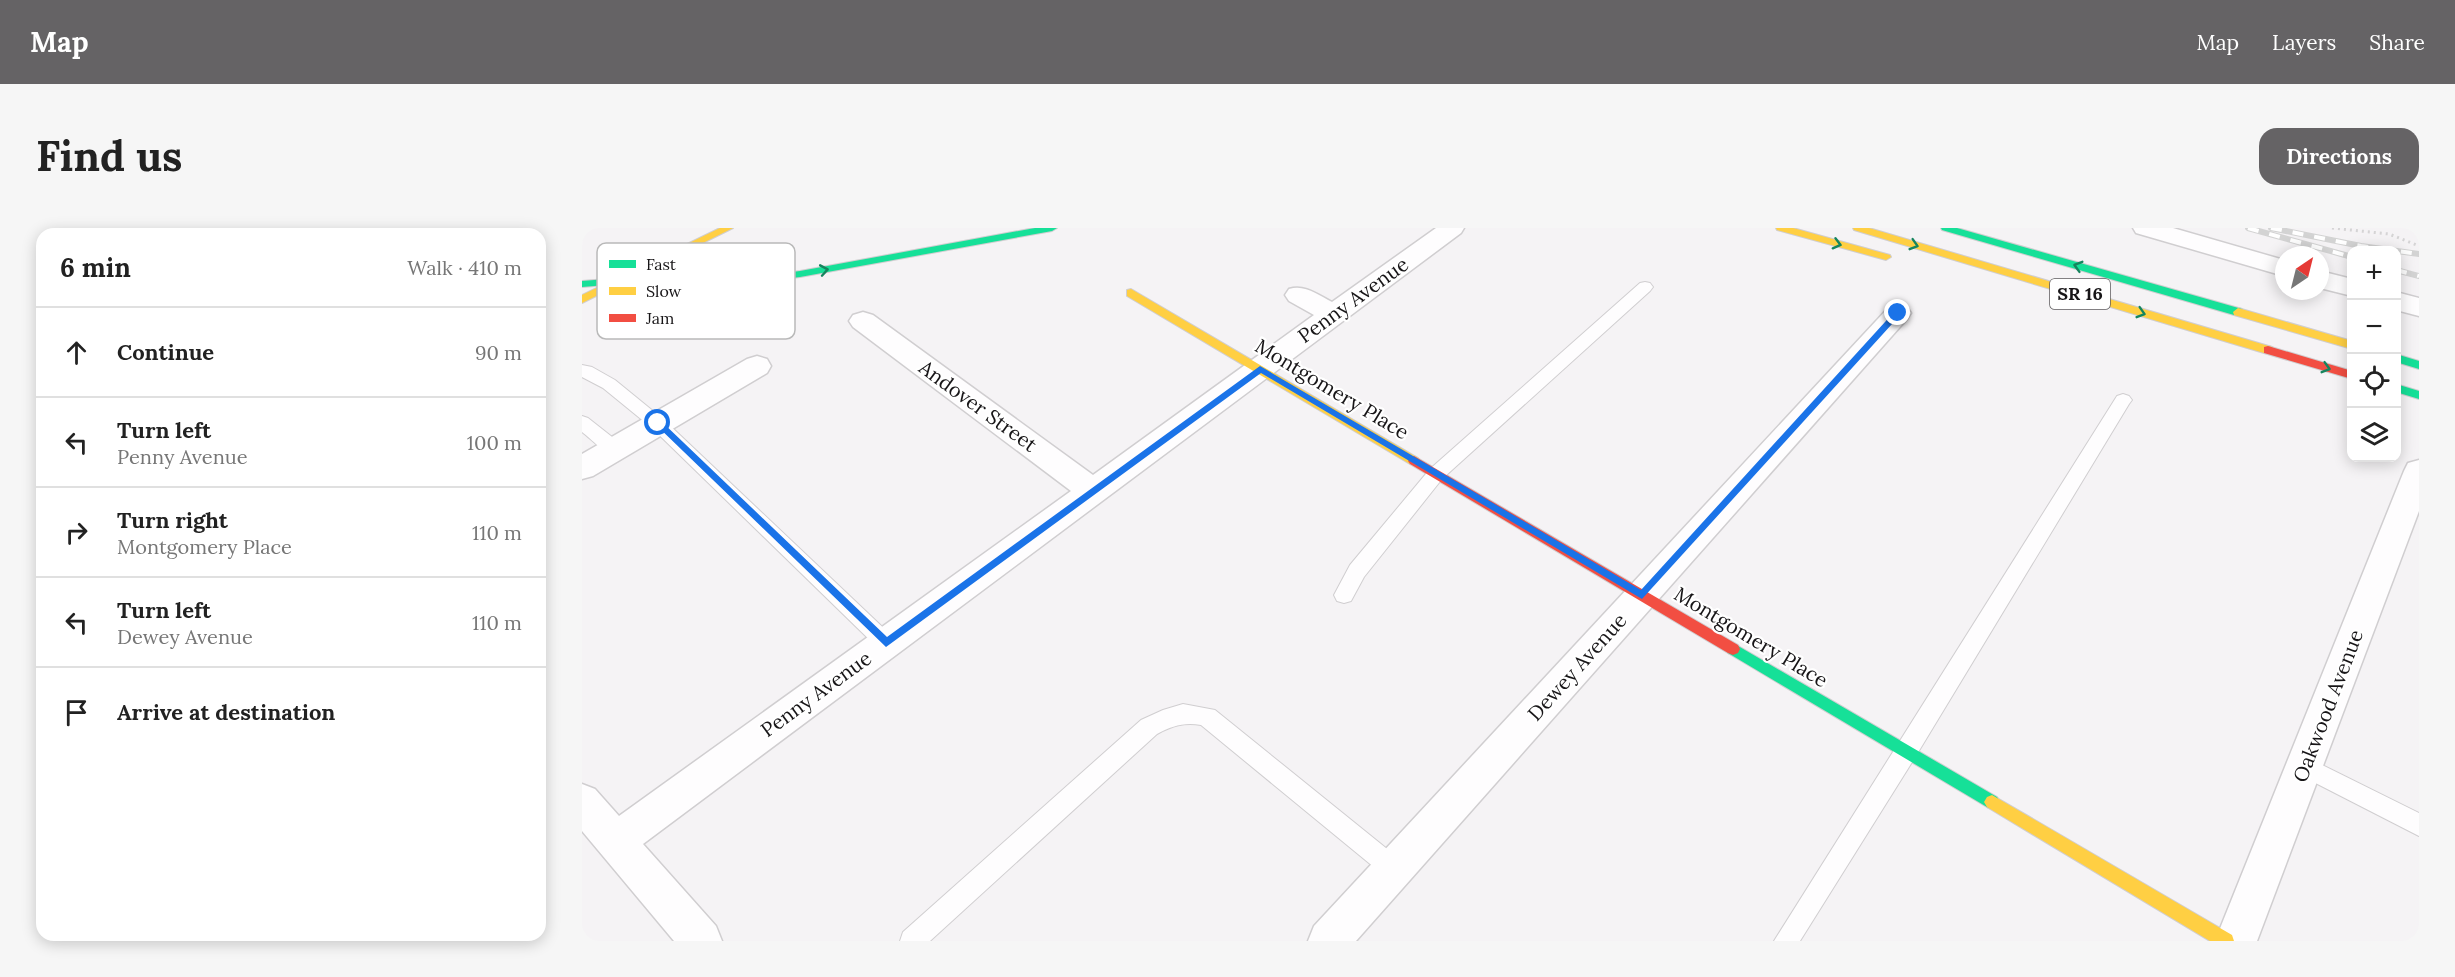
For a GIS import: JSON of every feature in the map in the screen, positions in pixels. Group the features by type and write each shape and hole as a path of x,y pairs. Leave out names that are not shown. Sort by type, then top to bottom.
{"main road":[{"path":"697,243 728,228"},
{"path":"795,274 1052,228"},
{"path":"1781,228 1905,262"},
{"name":"SR 16","path":"1858,228 2347,374"},
{"name":"SR 16","path":"1946,228 2347,344"},
{"path":"1995,228 2156,275 2250,316"},
{"path":"1938,267 2018,276"},
{"path":"582,284 597,283"},
{"path":"582,299 597,292"},
{"name":"Montgomery Place","path":"1131,293 2226,941"},
{"path":"2401,359 2419,364"},
{"path":"2401,389 2419,395"}],"street":[{"name":"Penny Avenue","path":"616,841 1452,228"},
{"path":"2145,228 2275,265"},
{"path":"2329,282 2347,287"},
{"path":"1298,296 1334,315"},
{"path":"2401,302 2419,307"},
{"name":"Dewey Avenue","path":"1329,941 1898,313"},
{"name":"Andover Street","path":"863,321 1093,491"},
{"path":"582,468 757,366"},
{"name":"Oakwood Avenue","path":"2236,941 2419,471"},
{"path":"582,802 701,941"}],"lane":[{"path":"1344,596 1357,571 1436,474 1645,287"},
{"path":"582,371 609,384 658,423 886,643"},
{"path":"1786,941 1906,752 2123,400"},
{"path":"582,422 615,448"},
{"path":"912,941 1149,727 1166,718 1189,712 1207,717 1394,869"},
{"path":"2304,766 2419,825"}],"path":[{"path":"2332,228 2388,235 2405,239 2419,246"}],"railway":[{"path":"2248,228 2347,256"},
{"path":"2271,228 2361,246 2419,254"},
{"path":"2401,271 2419,276"}],"traffic: fast":[{"path":"795,275 1052,228"},
{"path":"1946,228 2238,312"},
{"path":"582,284 597,283"},
{"path":"2401,360 2419,365"},
{"path":"2401,390 2419,395"},
{"path":"1733,649 1992,802"}],"traffic: slow":[{"path":"697,243 728,228"},
{"path":"1781,228 1886,257"},
{"path":"1858,228 2268,350"},
{"path":"582,299 597,292"},
{"path":"1131,293 1414,461"},
{"path":"2238,312 2347,344"},
{"path":"1992,802 2226,941"}],"traffic: jam":[{"path":"2268,350 2347,374"},
{"path":"1414,461 1733,649"}],"route":[{"path":"658,423 886,643 1260,369 1642,595 1898,313"}]}
